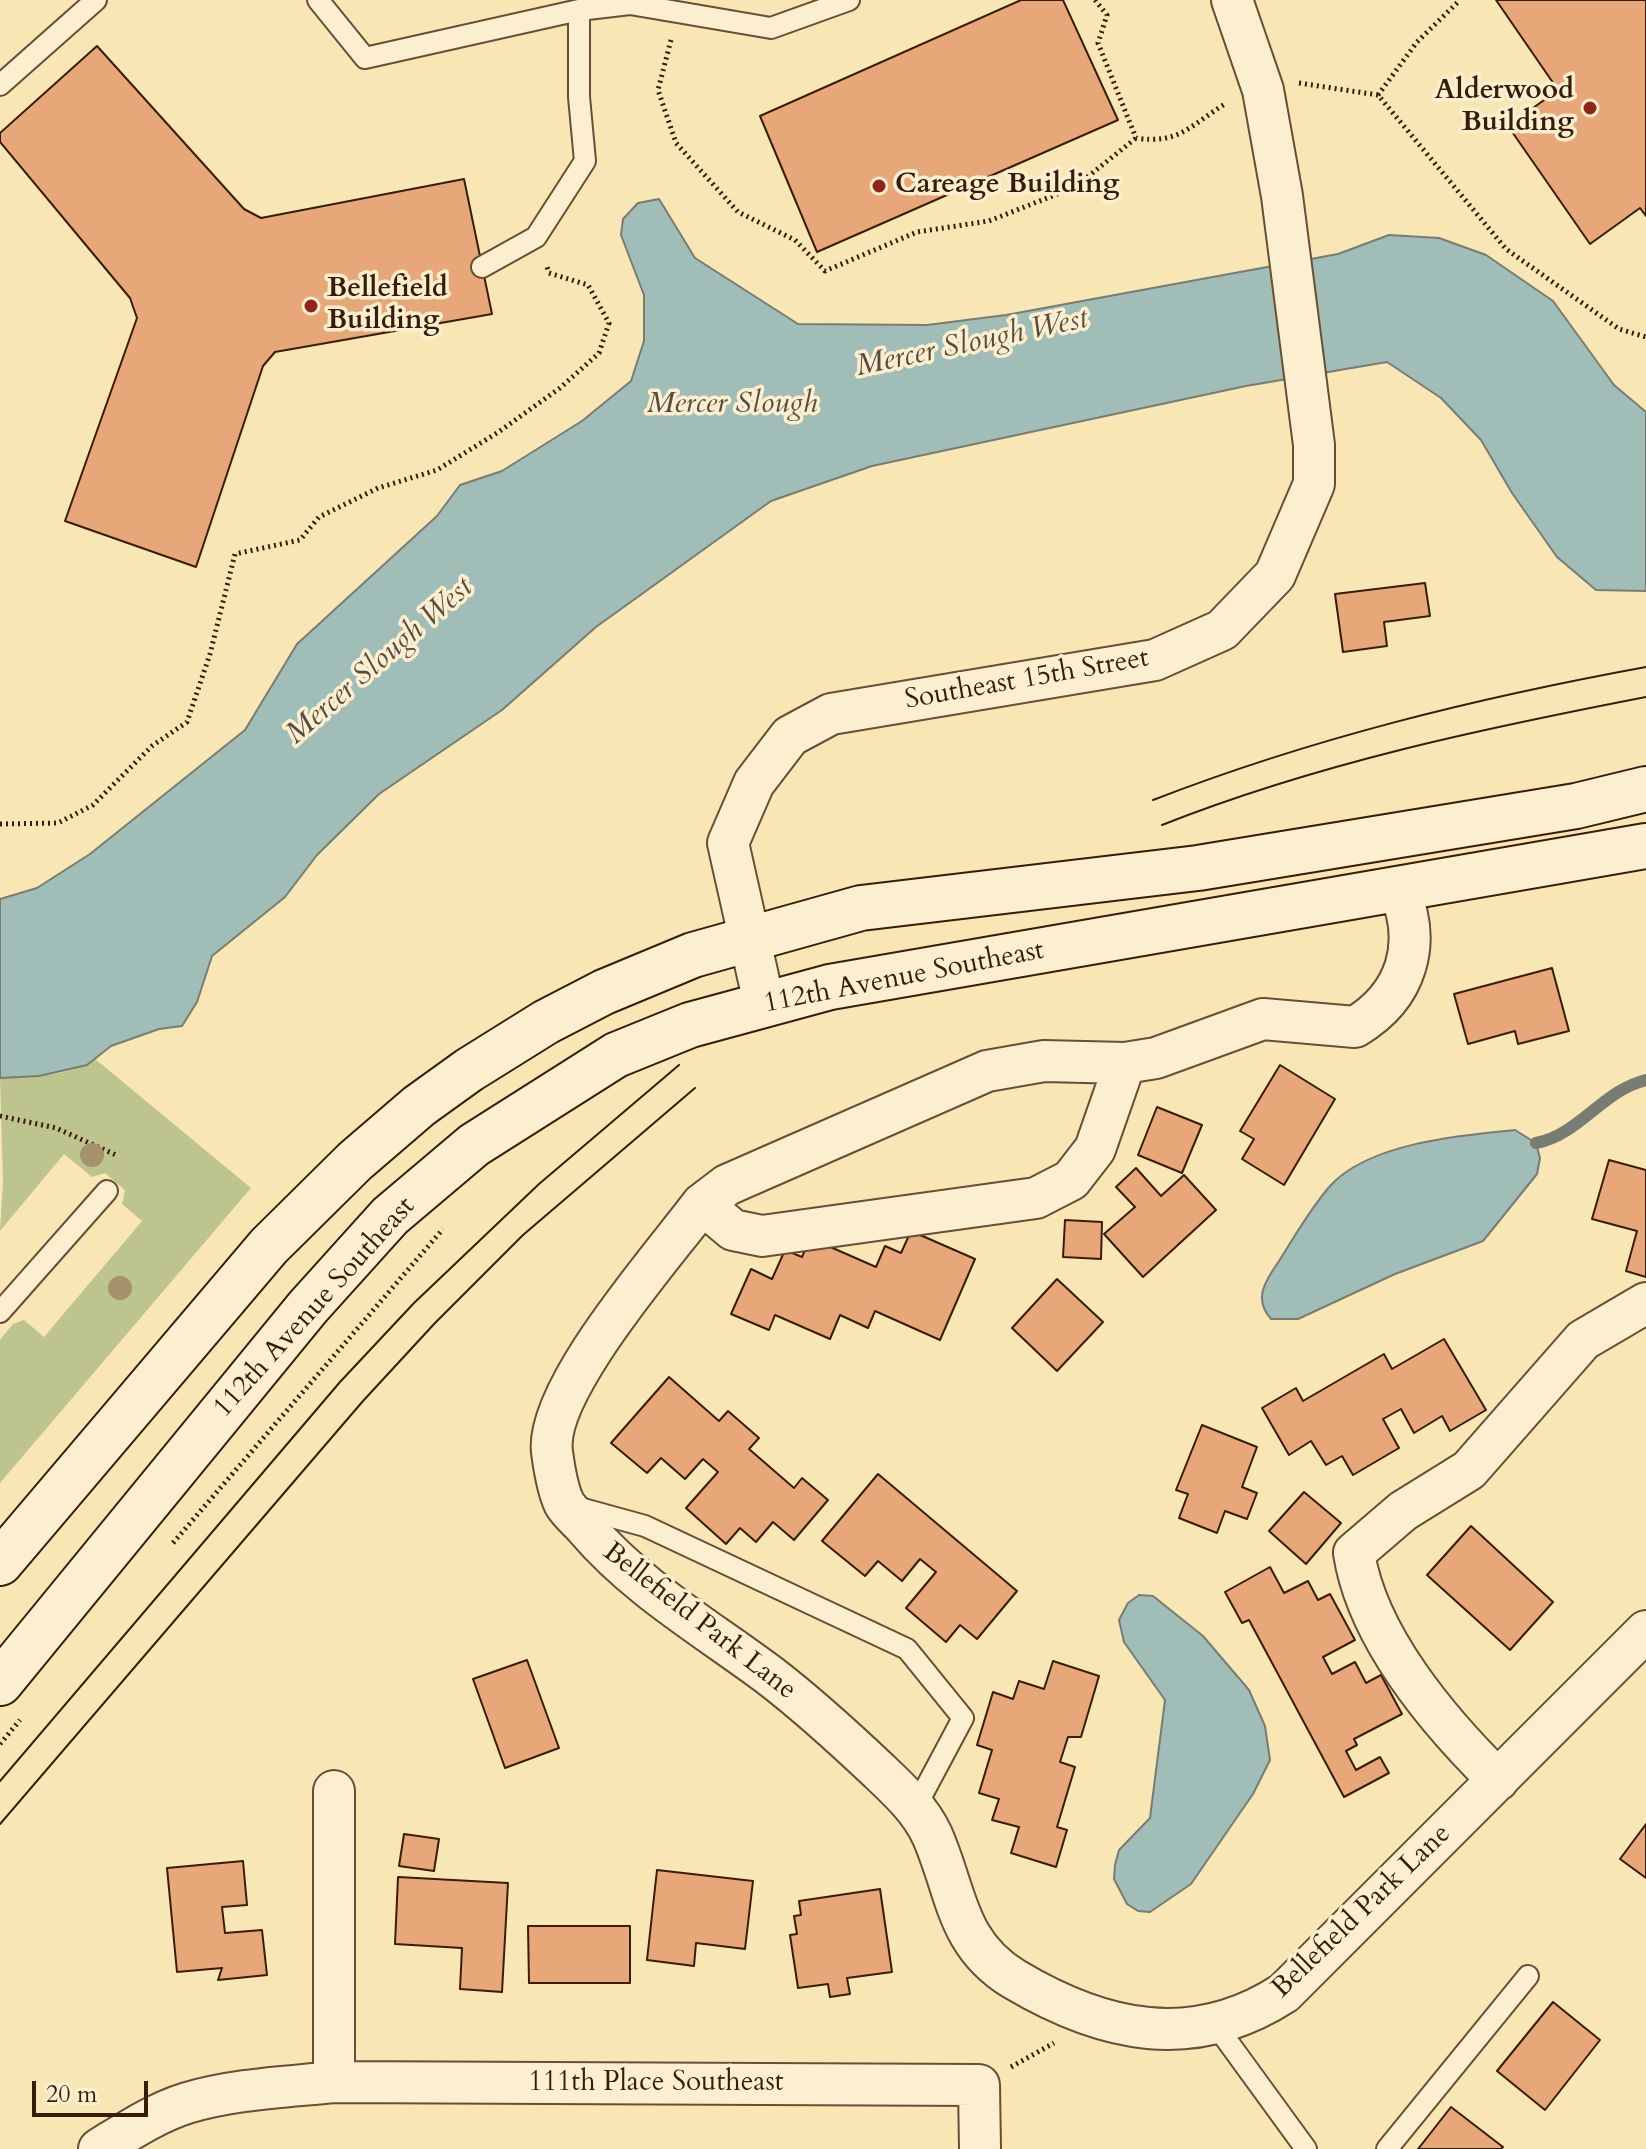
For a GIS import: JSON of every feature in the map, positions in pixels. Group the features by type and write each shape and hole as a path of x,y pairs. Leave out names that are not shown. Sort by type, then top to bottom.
{"main road":[{"path":"0,1563 269,1246 355,1161 419,1106 469,1070 569,1010 693,955 748,937 861,908 1198,868 1576,806 1646,789"},
{"name":"112th Avenue Southeast","path":"15,1696 289,1329 390,1216 474,1145 603,1062 678,1029 830,987 1646,846"}],"street":[{"name":"Southeast 15th Street","path":"764,1003 728,843 754,783 790,736 831,714 1155,660 1222,630 1275,575 1314,484 1310,407 1282,196 1263,90 1232,0"},
{"name":"Bellefield Park Lane","path":"1398,888 1412,930 1410,953 1396,991 1371,1018 1355,1027 1263,1019 1156,1058 1125,1063 1044,1061 987,1071 754,1170 702,1204 578,1370 555,1421 551,1449 565,1503 608,1554 681,1613 770,1676 877,1769 915,1808 931,1834 960,1919 978,1948 1010,1976 1051,2000 1098,2018 1152,2030 1235,2020 1284,1993 1646,1631"},
{"path":"702,1204 733,1230 762,1236 1036,1198 1071,1180 1095,1149 1125,1063"},
{"path":"1498,1780 1463,1745 1415,1684 1359,1585 1354,1553 1403,1511 1469,1470 1583,1340 1646,1303"},
{"path":"334,1791 334,2082"},
{"name":"111th Place Southeast","path":"99,2149 142,2123 185,2104 235,2092 334,2082 979,2085"},
{"path":"979,2085 980,2149"}],"lane":[{"path":"0,85 96,0"},
{"path":"318,0 365,58 579,10 630,4 771,28 849,0"},
{"path":"482,267 536,237 585,161 579,97 579,10"},
{"path":"0,1312 107,1191"},
{"path":"565,1503 645,1526 907,1649 963,1718 915,1808"},
{"path":"1387,2149 1528,1976"},
{"path":"1215,2024 1306,2149"}],"path":[{"path":"1095,0 1107,15 1098,43 1136,138"},
{"path":"1378,95 1417,42 1460,0"},
{"path":"679,12 658,90 676,143 738,212 795,240 825,271 917,232 989,221 1075,187 1136,138 1160,142 1187,131 1223,105 1288,81 1378,95 1506,249 1619,329 1646,337"},
{"path":"0,824 58,823 93,805 152,746 187,722 210,654 235,554 300,540 319,517 378,488 437,470 535,406 599,353 609,323 588,285 549,273 536,237"},
{"path":"0,1116 56,1128 116,1155"},
{"path":"164,1553 452,1219"},
{"path":"0,1744 15,1696"},
{"path":"979,2085 1098,2018"}],"green space":[{"path":"94,1058 251,1188 0,1483 0,1340 13,1324 24,1320 44,1337 142,1221 122,1204 125,1190 105,1173 92,1177 64,1154 0,1231 3,1181 0,1078 62,1072"}],"water":[{"name":"Mercer Slough","path":"659,199 695,258 798,324 927,325 1006,315 1338,254 1389,235 1439,238 1486,255 1553,301 1614,385 1646,412 1646,591 1596,590 1557,557 1512,493 1481,440 1441,398 1387,362 1246,386 872,466 771,501 596,627 502,710 379,794 317,855 285,897 212,956 197,1002 182,1026 159,1029 111,1046 87,1065 39,1076 0,1078 0,899 37,888 90,854 245,730 297,644 437,516 460,485 502,471 582,421 631,381 644,341 644,295 621,235 623,219 638,203"},
{"path":"1515,1130 1536,1143 1540,1158 1537,1174 1483,1241 1395,1274 1298,1319 1271,1319 1262,1297 1269,1276 1317,1203 1331,1185 1348,1171 1392,1150 1443,1139"},
{"path":"1139,1595 1153,1596 1203,1636 1249,1690 1265,1726 1270,1760 1253,1794 1191,1884 1150,1912 1138,1911 1127,1904 1114,1879 1119,1850 1150,1818 1165,1700 1124,1642 1119,1620 1128,1603"}],"building":[{"name":"Careage Building","path":"1021,0 1063,0 1118,120 817,252 760,116"},
{"name":"Alderwood Building","path":"1496,0 1646,0 1646,216 1640,208 1590,244 1508,126 1558,90"},
{"name":"Bellefield Building","path":"97,46 244,209 261,218 464,179 492,314 275,352 263,366 196,567 65,521 137,318 130,298 0,142 0,133"},
{"path":"1425,583 1430,616 1384,622 1387,646 1343,652 1335,594"},
{"path":"1552,968 1569,1031 1518,1044 1515,1031 1468,1044 1454,994"},
{"path":"1280,1065 1335,1099 1284,1185 1242,1159 1254,1139 1240,1131"},
{"path":"1157,1107 1202,1125 1182,1173 1138,1155"},
{"path":"1609,1160 1646,1170 1646,1277 1626,1271 1637,1231 1592,1219"},
{"path":"1136,1168 1161,1196 1184,1175 1216,1210 1143,1277 1104,1234 1135,1207 1116,1187"},
{"path":"1065,1220 1102,1222 1101,1259 1063,1257"},
{"path":"911,1231 975,1259 940,1340 875,1311 868,1328 840,1315 830,1339 775,1315 769,1330 731,1314 751,1269 772,1279 785,1250 802,1257 810,1238 876,1267 885,1246 901,1253"},
{"path":"1057,1279 1103,1322 1057,1371 1012,1328"},
{"path":"1444,1339 1486,1410 1450,1431 1442,1416 1414,1433 1401,1409 1383,1419 1399,1448 1353,1475 1342,1456 1326,1465 1311,1441 1289,1455 1262,1408 1296,1388 1303,1401 1384,1354 1392,1369"},
{"path":"669,1377 719,1421 728,1411 759,1438 749,1449 794,1488 802,1478 828,1500 794,1540 773,1522 756,1542 740,1528 726,1544 686,1508 718,1472 703,1459 685,1479 661,1458 647,1473 611,1443"},
{"path":"1202,1425 1257,1447 1242,1487 1257,1493 1247,1519 1225,1511 1217,1533 1179,1518 1188,1494 1176,1490"},
{"path":"878,1474 1017,1591 977,1639 960,1625 946,1642 906,1608 936,1572 920,1559 902,1581 878,1561 865,1576 822,1541"},
{"path":"1304,1492 1341,1523 1306,1564 1269,1531"},
{"path":"1471,1526 1553,1602 1510,1650 1427,1575"},
{"path":"1270,1567 1284,1593 1308,1581 1318,1600 1330,1594 1355,1640 1323,1657 1332,1674 1355,1662 1366,1683 1381,1675 1402,1714 1354,1739 1357,1745 1346,1751 1356,1770 1380,1757 1389,1773 1344,1797 1249,1620 1242,1623 1225,1592"},
{"path":"527,1660 559,1748 505,1768 473,1679"},
{"path":"1053,1661 1099,1676 1081,1737 1068,1737 1060,1762 1075,1767 1057,1827 1067,1830 1056,1867 1011,1853 1019,1827 992,1820 999,1799 979,1793 992,1750 977,1745 993,1692 1013,1699 1019,1681 1044,1689"},
{"path":"1646,1824 1646,1878 1620,1859"},
{"path":"404,1834 439,1839 434,1871 399,1866"},
{"path":"243,1861 247,1905 222,1907 225,1933 262,1930 267,1975 218,1980 222,1968 177,1972 167,1868"},
{"path":"657,1870 753,1881 745,1949 696,1943 694,1966 647,1960"},
{"path":"398,1877 508,1883 502,1992 460,1989 462,1948 395,1944"},
{"path":"880,1889 892,1972 847,1978 850,1994 830,1997 828,1984 798,1988 790,1935 797,1934 794,1916 801,1915 799,1901"},
{"path":"528,1926 630,1926 630,1983 529,1983"},
{"path":"1553,2002 1600,2040 1545,2110 1497,2071"},
{"path":"1451,2107 1503,2147 1418,2149"}],"waterway":[{"path":"1536,1143 1565,1131 1617,1093 1646,1080"}],"tram line":[{"path":"1153,800 1274,757 1396,722 1520,692 1646,667"},
{"path":"1162,825 1281,783 1401,750 1646,697"},
{"path":"0,1781 340,1382 414,1303 539,1184 679,1065"},
{"path":"0,1824 363,1401 435,1323 523,1235 695,1088"}],"place":[{"name":"Alderwood Building","path":"1590,108"},
{"name":"Careage Building","path":"879,186"},
{"name":"Bellefield Building","path":"311,306"}],"water label":[{"name":"Mercer Slough West","path":"972,344"},
{"name":"Mercer Slough West","path":"380,662"}]}
